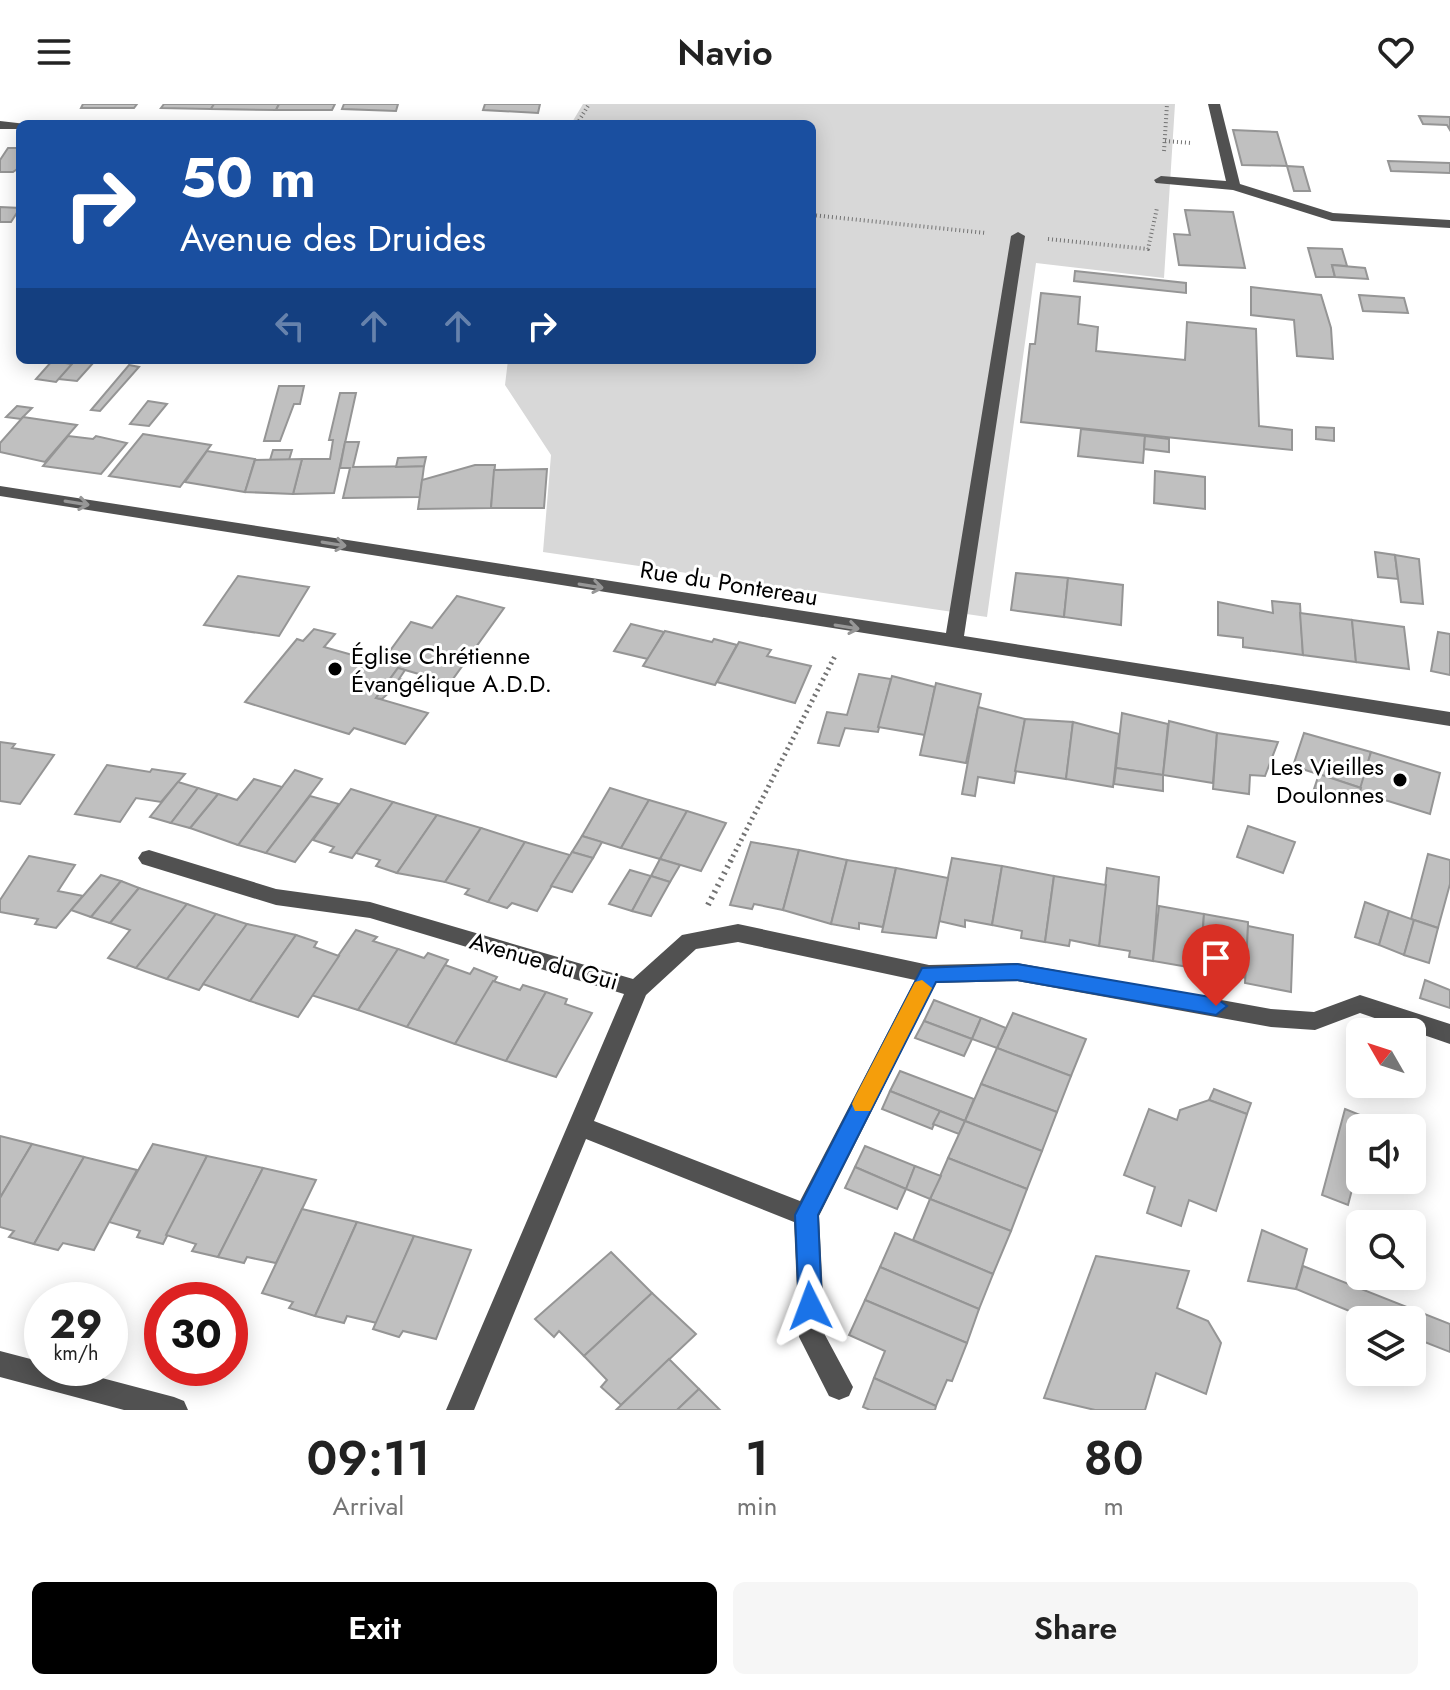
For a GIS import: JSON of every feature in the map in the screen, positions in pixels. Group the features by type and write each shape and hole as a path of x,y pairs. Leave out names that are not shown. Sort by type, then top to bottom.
{"street":[{"path":"1214,104 1234,186"},
{"path":"1161,180 1234,186 1332,217 1450,224"},
{"path":"954,642 1018,236"},
{"name":"Rue du Pontereau","path":"0,491 1450,719"},
{"name":"Avenue du Gui","path":"149,858 276,897 370,910 637,989 582,1127 460,1410"},
{"path":"637,989 690,941 738,933 929,974 1017,972 1271,1018 1315,1021 1360,1004 1450,1034"},
{"path":"839,1387 812,1337 806,1215 929,974"},
{"path":"582,1127 806,1215"},
{"path":"0,1364 174,1410"}],"path":[{"path":"816,215 1148,249"},
{"path":"690,941 850,627"}],"shaded area":[{"path":"583,104 1175,104 1164,278 1036,263 987,617 543,552 551,455 505,385 508,364 816,364 816,120 573,120"}],"building":[{"path":"83,104 137,104 134,108 81,108"},
{"path":"164,104 214,104 211,109 161,108"},
{"path":"214,104 279,104 276,110 211,109"},
{"path":"279,104 335,104 332,110 276,110"},
{"path":"344,104 398,104 396,111 342,109"},
{"path":"485,104 540,104 538,113 483,110"},
{"path":"1419,116 1450,117 1450,130 1447,125 1423,124"},
{"path":"1233,130 1277,132 1287,166 1242,165"},
{"path":"8,148 16,148 16,170 0,172 0,160"},
{"path":"1388,161 1450,163 1450,173 1391,171"},
{"path":"1287,166 1303,167 1310,191 1294,191"},
{"path":"0,207 16,208 11,222 0,222"},
{"path":"1185,210 1233,212 1245,268 1179,265 1174,234 1190,235"},
{"path":"1308,248 1342,249 1347,266 1332,265 1335,277 1316,277"},
{"path":"1332,265 1365,268 1368,279 1335,277"},
{"path":"1075,271 1186,283 1186,293 1074,281"},
{"path":"1251,287 1321,295 1331,328 1333,359 1297,356 1294,320 1251,315"},
{"path":"1041,293 1080,297 1078,324 1098,327 1096,351 1185,360 1187,322 1256,329 1259,426 1292,430 1292,450 1021,422 1030,344 1035,344"},
{"path":"1359,295 1404,298 1408,313 1363,311"},
{"path":"49,364 72,364 56,382 36,379"},
{"path":"71,364 92,364 77,381 58,379"},
{"path":"129,365 139,367 100,411 91,410"},
{"path":"279,386 304,386 300,404 294,404 280,441 264,441"},
{"path":"340,393 356,393 334,493 293,494 302,459 330,459 333,440 329,440"},
{"path":"148,401 167,404 149,426 130,424"},
{"path":"17,406 32,408 21,419 6,417"},
{"path":"23,417 77,425 45,462 0,452 0,443"},
{"path":"1316,427 1334,428 1334,441 1316,439"},
{"path":"1081,429 1145,436 1143,463 1078,456"},
{"path":"143,434 211,445 180,487 109,476"},
{"path":"68,436 93,439 96,436 127,443 101,474 43,466"},
{"path":"1145,436 1169,439 1169,452 1144,449"},
{"path":"345,442 359,442 353,467 424,466 420,497 343,498 350,468 340,468"},
{"path":"273,450 292,450 289,460 270,460"},
{"path":"207,451 255,459 245,492 185,482"},
{"path":"426,457 424,466 396,467 398,458"},
{"path":"302,459 293,494 245,492 255,460"},
{"path":"475,465 495,465 491,508 418,509 422,480"},
{"path":"547,469 544,508 491,508 494,470"},
{"path":"1155,471 1205,477 1205,509 1154,503"},
{"path":"1375,552 1395,555 1398,579 1378,577"},
{"path":"1395,555 1419,559 1423,604 1401,602"},
{"path":"1016,573 1068,578 1064,617 1011,610"},
{"path":"238,576 309,587 279,636 204,625"},
{"path":"1068,578 1123,585 1121,625 1064,617"},
{"name":"Église Chrétienne Évangélique A.D.D.","path":"457,596 504,608 450,683 398,668 376,698 428,713 405,744 354,728 349,734 245,702 297,639 303,641 314,629 335,634 324,647 381,663 411,622 432,628"},
{"path":"1272,601 1300,604 1303,655 1243,647 1243,638 1218,635 1218,602 1273,613"},
{"path":"1300,613 1352,620 1356,662 1303,655"},
{"path":"1352,620 1404,627 1409,669 1356,662"},
{"path":"631,624 664,632 648,659 614,651"},
{"path":"665,631 737,645 715,685 643,666"},
{"path":"1438,632 1450,634 1450,675 1431,671"},
{"path":"739,642 771,650 767,656 811,666 795,703 717,682"},
{"path":"398,668 405,670 399,679 403,680 382,699 376,698"},
{"path":"859,674 891,679 878,732 845,728 839,746 818,743 827,712 847,715"},
{"path":"892,676 935,687 925,735 878,727"},
{"path":"936,683 981,694 966,763 920,755"},
{"path":"978,707 1025,719 1014,783 978,777 975,796 962,794"},
{"path":"1122,713 1168,724 1163,775 1116,768"},
{"path":"1025,719 1073,722 1066,779 1015,771"},
{"path":"1169,721 1217,733 1213,783 1163,775"},
{"path":"1073,722 1119,734 1113,787 1066,779"},
{"path":"1217,733 1278,742 1265,776 1250,775 1249,794 1213,789"},
{"path":"1304,733 1371,752 1361,788 1293,766"},
{"path":"0,742 15,744 12,748 54,755 20,804 0,801"},
{"name":"Les Vieilles Doulonnes","path":"1371,752 1440,773 1430,814 1359,792"},
{"path":"107,765 185,774 161,802 136,798 120,822 75,814"},
{"path":"1116,768 1163,775 1163,791 1114,784"},
{"path":"295,770 322,779 266,853 238,845"},
{"path":"1319,774 1361,788 1357,802 1314,789"},
{"path":"254,779 282,787 238,845 190,828 218,794 237,800"},
{"path":"178,782 198,788 171,823 150,817"},
{"path":"198,788 218,794 190,828 171,823"},
{"path":"610,788 649,800 621,848 582,836"},
{"path":"351,789 393,802 352,858 330,852 334,847 313,840"},
{"path":"310,796 339,804 295,862 266,853"},
{"path":"649,800 687,811 660,859 621,848"},
{"path":"393,802 437,815 397,873 376,866 380,860 356,853"},
{"path":"687,811 726,823 701,871 660,859"},
{"path":"437,815 481,828 445,882 397,873"},
{"path":"1248,826 1295,842 1283,873 1237,857"},
{"path":"481,828 525,842 488,902 465,894 469,889 445,882"},
{"path":"582,836 602,842 593,858 572,852"},
{"path":"525,842 570,855 537,911 512,903 507,908 488,902"},
{"path":"751,842 799,850 783,910 754,904 752,909 730,905"},
{"path":"799,850 847,860 831,924 783,910"},
{"path":"572,852 593,858 572,892 551,886"},
{"path":"1428,854 1450,860 1450,884 1438,928 1411,919"},
{"path":"29,856 75,865 58,891 83,896 56,928 35,924 38,919 0,912 0,900"},
{"path":"952,858 1002,866 992,925 965,920 965,927 939,921"},
{"path":"660,859 680,865 670,882 651,876"},
{"path":"847,860 896,868 883,927 859,923 859,929 831,924"},
{"path":"1002,866 1054,876 1045,942 1021,938 1022,931 992,925"},
{"path":"896,868 948,878 936,938 882,932"},
{"path":"1107,868 1159,877 1153,961 1129,957 1130,951 1099,946"},
{"path":"630,870 651,876 632,911 609,904"},
{"path":"101,875 121,881 91,917 71,910"},
{"path":"651,876 670,882 651,916 632,911"},
{"path":"1054,876 1106,885 1099,946 1070,940 1069,946 1045,942"},
{"path":"121,881 139,888 110,923 91,917"},
{"path":"139,888 187,904 136,968 108,958 130,930 110,923"},
{"path":"1365,902 1389,911 1379,945 1355,937"},
{"path":"187,904 216,914 167,979 136,968"},
{"path":"1159,906 1204,914 1200,969 1153,961"},
{"path":"1389,911 1414,920 1404,955 1379,945"},
{"path":"216,914 247,924 199,990 167,979"},
{"path":"1204,914 1248,922 1247,978 1200,969"},
{"path":"1414,920 1438,928 1429,963 1404,955"},
{"path":"247,924 296,935 250,1001 203,984"},
{"path":"1248,926 1293,935 1291,992 1245,983"},
{"path":"356,930 377,937 373,941 398,949 358,1010 311,995"},
{"path":"296,935 317,942 314,947 339,956 298,1017 250,1001"},
{"path":"398,949 424,958 428,953 448,960 407,1027 358,1010"},
{"path":"445,965 470,974 474,968 497,977 455,1044 407,1027"},
{"path":"1425,980 1450,990 1450,1008 1420,998"},
{"path":"493,981 520,990 523,985 546,992 506,1061 455,1044"},
{"path":"546,992 567,999 565,1004 592,1013 556,1077 506,1061"},
{"path":"934,1000 981,1018 972,1039 924,1021"},
{"path":"1013,1013 1086,1039 1071,1076 997,1048"},
{"path":"981,1018 1006,1028 997,1048 972,1039"},
{"path":"924,1021 972,1039 964,1056 915,1038"},
{"path":"997,1048 1071,1076 1057,1112 981,1084"},
{"path":"900,1071 974,1099 965,1121 890,1091"},
{"path":"981,1084 1057,1112 1042,1151 965,1121"},
{"path":"1214,1089 1251,1103 1247,1114 1209,1100"},
{"path":"890,1091 940,1111 932,1129 882,1109"},
{"path":"1209,1100 1247,1114 1216,1211 1189,1200 1181,1226 1147,1213 1155,1187 1124,1175 1149,1109 1177,1120 1180,1110"},
{"path":"1345,1109 1358,1114 1346,1114 1346,1194 1351,1194 1348,1205 1322,1195"},
{"path":"940,1111 965,1121 959,1134 933,1124"},
{"path":"965,1121 1042,1151 1027,1189 948,1158"},
{"path":"0,1136 32,1144 0,1198"},
{"path":"32,1144 84,1157 34,1244 9,1237 14,1231 0,1227 0,1198"},
{"path":"153,1144 207,1156 163,1244 137,1237 140,1231 109,1222"},
{"path":"865,1146 915,1166 906,1189 855,1167"},
{"path":"207,1156 263,1168 218,1257 192,1251 196,1244 166,1235"},
{"path":"84,1157 137,1170 94,1250 63,1243 58,1250 34,1244"},
{"path":"948,1158 1027,1189 1011,1231 930,1199"},
{"path":"915,1166 941,1176 930,1199 906,1189"},
{"path":"855,1167 906,1189 897,1209 845,1188"},
{"path":"263,1168 316,1180 276,1263 247,1257 244,1263 218,1257"},
{"path":"930,1199 1011,1231 993,1274 913,1240"},
{"path":"302,1209 357,1222 315,1316 289,1308 293,1302 262,1293"},
{"path":"357,1222 414,1236 377,1323 347,1316 344,1323 315,1316"},
{"path":"1262,1230 1307,1249 1296,1289 1248,1281"},
{"path":"895,1233 993,1274 979,1309 880,1267"},
{"path":"414,1236 471,1250 436,1339 403,1331 399,1337 373,1329"},
{"path":"611,1252 652,1293 584,1356 559,1331 554,1337 535,1319"},
{"path":"1096,1256 1189,1271 1177,1308 1208,1321 1221,1343 1206,1394 1156,1373 1145,1410 1095,1410 1044,1398"},
{"path":"1303,1266 1346,1283 1346,1290 1364,1290 1404,1306 1346,1306 1346,1310 1296,1289"},
{"path":"880,1267 979,1309 967,1343 865,1300"},
{"path":"652,1293 696,1334 621,1405 601,1387 607,1380 584,1356"},
{"path":"865,1300 967,1343 952,1381 947,1380 936,1406 874,1378 885,1351 849,1335"},
{"path":"1426,1315 1450,1324 1450,1352 1426,1343"},
{"path":"669,1359 699,1389 677,1410 616,1410"},
{"path":"874,1378 936,1406 935,1410 870,1410 863,1407"},
{"path":"699,1389 720,1410 677,1410"}],"slow traffic":[{"path":"863,1104 922,988"}],"place":[{"name":"Église Chrétienne Évangélique A.D.D.","path":"335,669"},
{"name":"Les Vieilles Doulonnes","path":"1400,780"}],"route":[{"path":"810,1306 806,1215 929,974 1017,972 1216,1006"}]}
